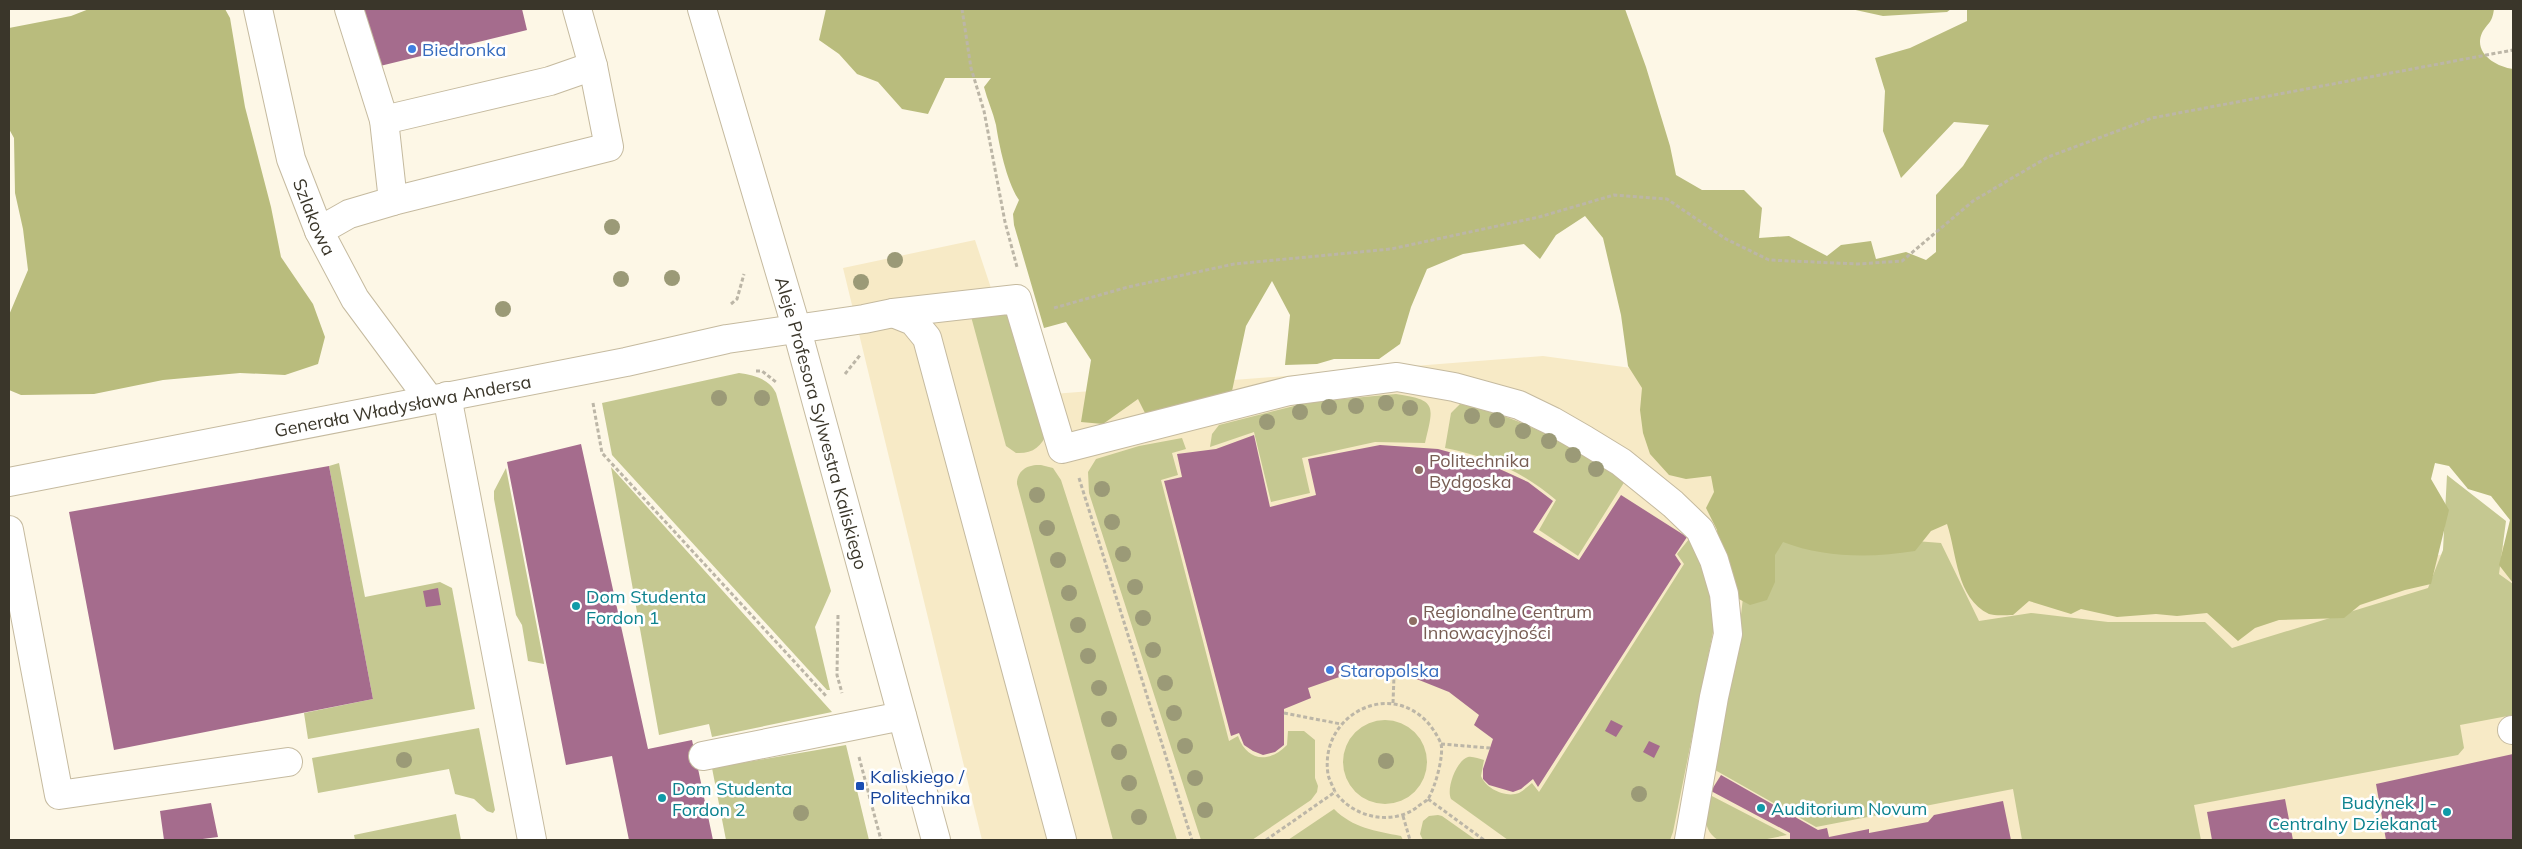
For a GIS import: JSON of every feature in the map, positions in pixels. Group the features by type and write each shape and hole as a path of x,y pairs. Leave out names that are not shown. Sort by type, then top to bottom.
{"street":[{"name":"Szlakowa","path":"258,9 291,159 319,231 355,299 438,398"},
{"path":"349,9 384,120 393,201"},
{"path":"319,231 349,214 393,201 609,148 593,66 578,9"},
{"name":"Aleje Profesora Sylwestra Kaliskiego","path":"702,9 797,330 936,840"},
{"path":"384,120 550,81 593,66"},
{"name":"Generała Władysława Andersa","path":"9,482 626,362 727,339 864,320 892,313 1017,299 1062,449 1069,447"},
{"path":"892,313 913,321 927,338 1062,840"},
{"path":"1069,447 1289,391 1397,377 1454,387 1519,405 1552,420 1621,462 1673,504 1700,530 1714,560 1724,594 1728,634 1714,697 1689,840"},
{"path":"438,398 532,840"},
{"path":"9,530 59,795 288,762"},
{"path":"703,756 902,716"}],"path":[{"path":"962,9 971,68 984,111 1005,222 1018,274"},
{"path":"1048,310 1128,286 1234,264 1392,249 1539,217 1614,195 1667,199 1726,239 1769,260 1858,264 1902,260 1973,201 2048,157 2152,118 2513,50"},
{"path":"847,381 845,372 869,346 864,320"},
{"path":"752,370 762,371 783,388"},
{"path":"591,395 602,452 850,725"},
{"path":"1069,447 1192,840"},
{"path":"838,608 837,674 880,839"},
{"path":"1392,704 1394,676"},
{"path":"1392,704 1411,710 1429,724 1441,744 1439,772 1428,799 1403,816 1373,817 1342,800 1336,792 1328,774 1330,746 1341,724 1358,709 1392,704"},
{"path":"1284,713 1341,724"},
{"path":"1441,744 1490,748"},
{"path":"1266,840 1336,792"},
{"path":"1428,799 1484,840"},
{"path":"1403,816 1410,840"}],"shaded area":[{"name":"Politechnika Bydgoska","path":"975,240 1027,396 1543,356 1800,391 2177,594 2513,544 2513,840 982,840 843,268"}],"green space":[{"path":"89,9 225,9 230,18 245,107 271,207 281,257 313,304 325,337 318,364 285,375 240,373 163,380 94,394 21,395 9,390 9,315 28,270 23,229 15,193 14,138 9,129 9,28 71,16"},
{"path":"826,9 1625,9 1646,67 1670,146 1676,175 1702,190 1744,190 1762,208 1759,238 1789,236 1827,256 1841,245 1871,241 1876,259 1906,252 1926,260 1936,252 1936,195 1963,166 1989,125 1954,122 1901,178 1883,131 1885,91 1875,58 1910,48 1967,21 1967,9 2494,9 2491,20 2482,33 2481,47 2483,53 2493,62 2513,69 2513,583 2499,565 2510,520 2491,496 2468,489 2449,466 2435,463 2431,479 2449,510 2431,584 2405,590 2360,605 2344,618 2279,620 2255,628 2238,641 2207,613 2177,616 2156,614 2117,617 2081,609 2071,614 2029,601 2013,615 1989,614 1978,607 1964,586 1959,574 1947,524 1931,531 1915,551 1882,555 1831,554 1783,542 1775,555 1775,582 1767,600 1750,605 1722,590 1717,530 1706,508 1714,492 1711,476 1686,479 1669,475 1650,454 1643,433 1640,410 1642,388 1628,366 1621,315 1603,238 1585,216 1556,235 1540,259 1524,244 1463,254 1427,269 1411,307 1400,344 1379,359 1334,359 1317,364 1285,365 1290,315 1272,281 1246,326 1232,391 1147,417 1138,399 1103,424 1081,422 1091,360 1066,322 1044,328 1014,225 1013,214 1019,200 1007,174 995,120 984,87 991,78 945,78 928,114 902,109 878,82 857,74 839,54 819,40"},
{"path":"1851,9 1951,9 1947,12 1883,16"},
{"path":"969,309 1009,314 1047,432 1039,446 1032,451 1016,453 1006,446"},
{"path":"739,373 761,378 776,393 831,591 815,627 830,690 827,690 612,455 602,403"},
{"path":"1396,394 1419,399 1426,402 1429,406 1431,412 1425,443 1375,442 1302,458 1310,493 1271,502 1254,432 1210,447 1212,434 1219,425 1310,402"},
{"path":"1460,404 1505,417 1546,434 1625,481 1578,556 1539,530 1556,500 1544,490 1518,473 1490,461 1445,448 1451,413"},
{"path":"1182,438 1186,449 1172,453 1178,475 1161,480 1229,741 1238,736 1247,751 1253,755 1266,757 1280,751 1287,745 1288,731 1304,731 1315,740 1317,792 1311,800 1252,840 1201,840 1089,493 1088,472 1096,459 1139,446"},
{"path":"339,463 365,597 440,582 452,588 475,709 308,739 304,713 373,699 329,466"},
{"path":"1041,465 1053,468 1061,480 1177,840 1113,840 1017,484 1017,479 1024,469"},
{"path":"611,467 832,712 712,737 709,724 659,735"},
{"path":"506,468 544,664 528,661 522,625 516,615 494,499 494,491"},
{"path":"2447,475 2506,521 2499,574 2513,584 2513,715 2460,725 2464,748 2458,755 2194,805 2201,840 2022,840 2013,789 1816,827 1715,770 1738,641 1751,528 1941,543 1979,621 2031,613 2108,622 2205,622 2232,648 2428,588 2443,550"},
{"path":"1688,530 1708,573 1715,622 1670,840 1508,840 1451,799 1450,789 1453,776 1456,769 1468,757 1484,760 1481,776 1487,785 1497,791 1508,794 1519,793 1532,783 1539,792 1684,564 1677,554 1689,539 1685,534"},
{"path":"1377,720 1393,720 1409,727 1420,738 1427,754 1424,778 1415,792 1409,797 1393,804 1377,804 1361,797 1350,786 1343,770 1343,754 1350,738 1361,727"},
{"path":"479,728 495,810 493,813 487,811 474,799 455,794 449,769 318,793 312,758"},
{"path":"846,745 869,840 726,840 712,768"},
{"path":"1708,794 1787,835 1762,840 1718,840 1709,831 1705,819"},
{"path":"1334,809 1357,825 1401,836 1403,840 1288,840"},
{"path":"456,814 461,840 355,840 354,835"},
{"path":"1438,815 1476,840 1423,840 1420,834 1423,821 1429,816"}],"building":[{"name":"Biedronka","path":"362,9 522,9 527,30 376,67"},
{"path":"1254,435 1270,507 1316,495 1308,459 1380,445 1438,449 1482,461 1528,482 1553,501 1533,532 1579,560 1621,495 1687,537 1675,555 1681,564 1538,787 1533,779 1521,789 1513,792 1489,785 1483,779 1483,769 1493,739 1474,725 1479,715 1449,692 1414,678 1371,673 1345,675 1308,688 1311,698 1284,709 1284,745 1275,752 1263,755 1244,745 1239,733 1231,736 1164,481 1182,477 1177,454 1216,449"},
{"name":"Dom Studenta Fordon 1","path":"581,444 648,749 692,740 713,840 629,840 612,756 566,765 507,462"},
{"path":"329,466 373,699 114,750 69,512"},
{"path":"438,588 441,605 426,607 423,591"},
{"path":"1611,720 1623,726 1616,737 1605,731"},
{"path":"1649,741 1660,746 1654,758 1643,752"},
{"name":"Budynek J - Centralny Dziekanat","path":"2513,754 2513,840 2386,840 2376,784"},
{"name":"Auditorium Novum","path":"1721,775 1818,830 1827,828 1829,837 1869,829 1869,833 1928,822 1934,815 2003,801 2011,840 1790,840 1790,833 1711,791"},
{"name":"Budynek J - Centralny Dziekanat","path":"2285,799 2293,840 2212,840 2207,812"},
{"path":"211,803 218,837 195,840 164,840 160,811"}],"place":[{"name":"Biedronka","path":"412,49"},
{"name":"Politechnika Bydgoska","path":"1419,470"},
{"name":"Dom Studenta Fordon 1","path":"576,606"},
{"name":"Regionalne Centrum Innowacyjności","path":"1413,621"},
{"name":"Staropolska","path":"1330,670"},
{"name":"Kaliskiego / Politechnika","path":"860,786"},
{"name":"Dom Studenta Fordon 2","path":"662,798"},
{"name":"Auditorium Novum","path":"1761,808"},
{"name":"Budynek J - Centralny Dziekanat","path":"2447,812"}]}
